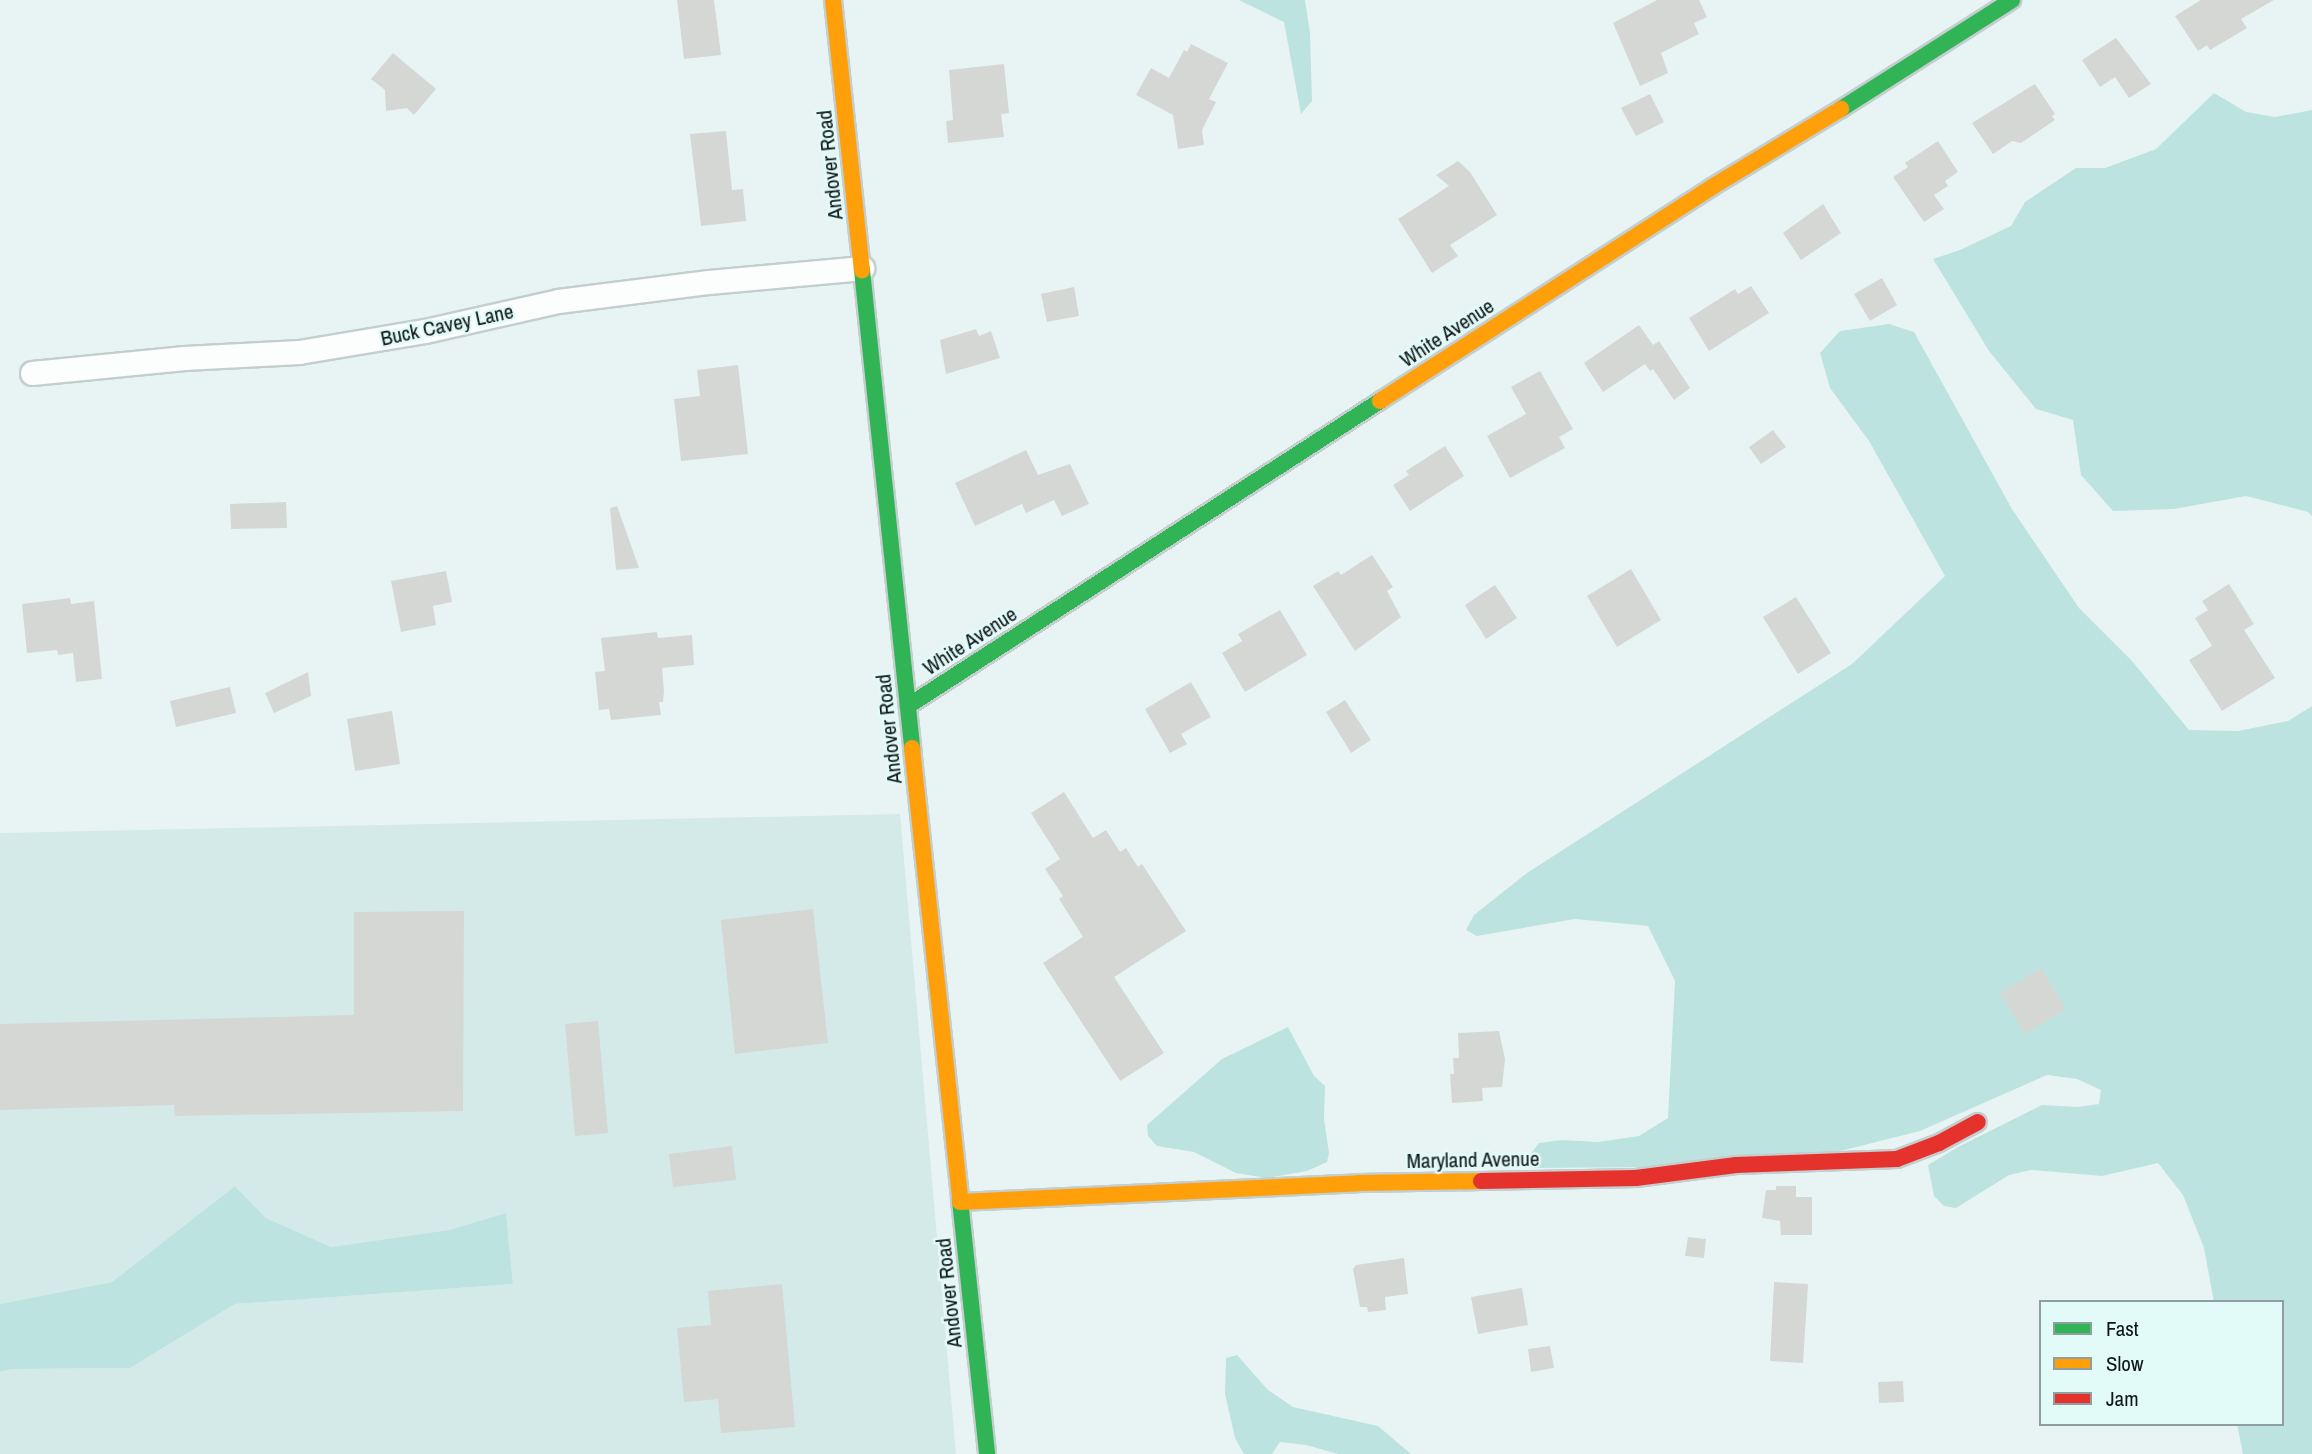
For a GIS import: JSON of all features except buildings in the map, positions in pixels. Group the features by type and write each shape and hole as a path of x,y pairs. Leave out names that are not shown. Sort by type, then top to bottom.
{"street":[{"name":"Andover Road","path":"833,0 987,1454"},
{"name":"White Avenue","path":"908,706 1700,194 1947,44 2012,0"},
{"name":"Buck Cavey Lane","path":"32,373 184,358 299,352 425,331 558,301 709,282 862,268"},
{"name":"Maryland Avenue","path":"960,1202 1359,1183 1636,1178 1736,1165 1797,1165 1897,1159 1939,1143 1978,1122"}],"shaded area":[{"path":"1239,0 1305,0 1310,33 1312,101 1301,114 1284,22"},
{"path":"2214,93 2246,112 2275,117 2312,110 2312,516 2308,512 2246,496 2174,509 2113,511 2081,475 2073,420 2036,409 1989,351 1933,259 1960,250 2011,226 2025,202 2076,168 2105,168 2156,149"},
{"path":"1889,324 1914,332 2012,509 2079,608 2132,661 2189,730 2238,731 2288,721 2312,706 2312,1454 2243,1454 2237,1426 2284,1426 2284,1300 2214,1300 2204,1248 2183,1195 2158,1163 2102,1176 2031,1170 2009,1175 1956,1208 1944,1206 1934,1196 1928,1165 1958,1147 2042,1105 2078,1107 2099,1104 2101,1090 2077,1079 2047,1075 1920,1131 1824,1155 1653,1167 1535,1168 1528,1157 1539,1143 1562,1140 1598,1142 1639,1136 1668,1118 1675,981 1648,926 1575,919 1477,936 1466,930 1474,915 1527,873 1852,664 1945,576 1869,441 1830,388 1820,353 1840,331"},
{"path":"900,814 956,1454 0,1454 0,1372 12,1369 130,1368 235,1304 513,1284 506,1213 449,1230 331,1247 266,1218 235,1186 112,1282 0,1304 0,833"},
{"path":"1288,1027 1314,1076 1325,1086 1324,1119 1329,1153 1327,1162 1307,1171 1267,1178 1236,1173 1194,1152 1157,1146 1148,1136 1147,1125 1222,1059"},
{"path":"235,1186 266,1218 331,1247 449,1230 506,1213 513,1284 235,1304 130,1368 12,1369 0,1372 0,1304 112,1282"},
{"path":"1237,1355 1268,1390 1293,1407 1378,1426 1411,1454 1338,1454 1306,1445 1280,1442 1272,1454 1244,1454 1235,1438 1225,1394 1226,1358"}],"traffic: fast":[{"path":"1841,109 2012,0"},
{"path":"862,270 912,748"},
{"path":"908,706 1380,401"},
{"path":"960,1200 987,1454"}],"traffic: slow":[{"path":"833,0 862,270"},
{"path":"1380,401 1712,187 1841,109"},
{"path":"912,748 960,1200"},
{"path":"960,1202 1359,1183 1481,1181"}],"traffic: jam":[{"path":"1481,1181 1636,1178 1736,1165 1897,1159 1939,1143 1978,1122"}]}
